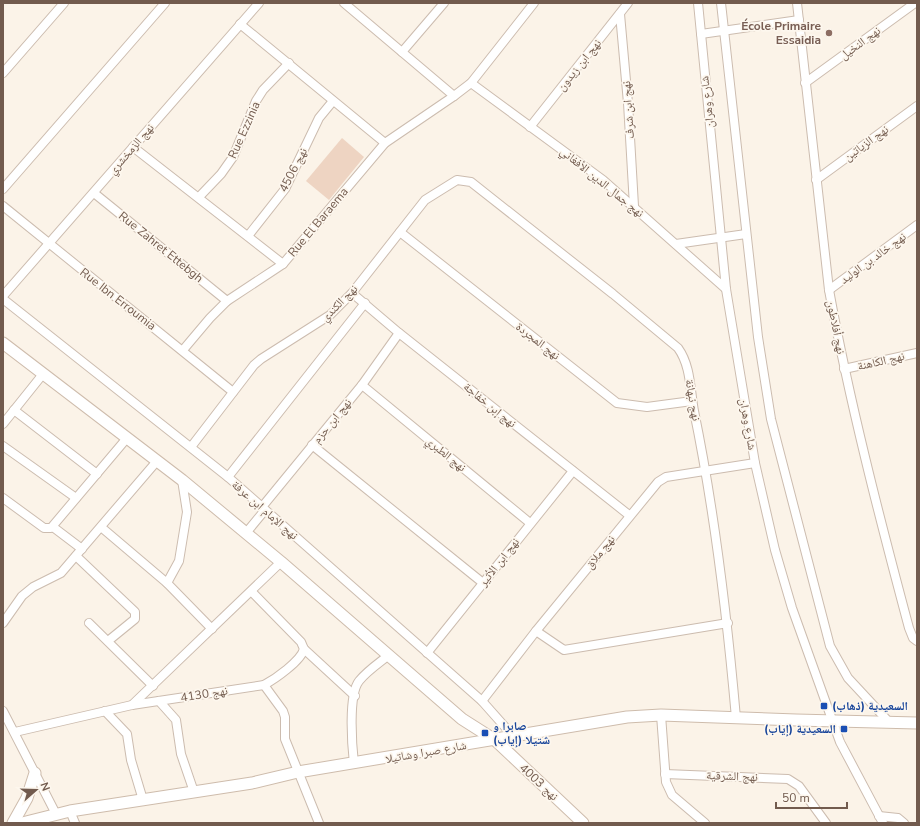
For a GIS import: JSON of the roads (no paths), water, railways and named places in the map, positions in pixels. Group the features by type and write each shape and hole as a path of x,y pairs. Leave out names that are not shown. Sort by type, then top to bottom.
{"main road":[{"name":"نهج 4003","path":"3,343 182,480 281,562 462,719 496,740 583,823"},
{"name":"شارع صبرا وشاتيلا","path":"22,823 70,811 252,783 298,772 496,740 592,722 661,715 917,723"},
{"path":"13,823 27,798 35,773"}],"street":[{"path":"3,73 64,3"},
{"path":"3,189 165,3"},
{"name":"نهج الزمخشري","path":"3,296 258,3"},
{"path":"402,52 444,3"},
{"name":"Rue El Baraema","path":"183,350 210,318 227,301 283,264 385,143 436,110 471,84 534,3"},
{"name":"نهج ابن زيدون","path":"530,126 628,3"},
{"name":"شارع وهران","path":"698,3 726,289 755,463 775,550 792,608 843,751 881,819"},
{"path":"721,3 758,337 771,419 830,646 848,678 888,721"},
{"name":"نهج أفلاطون","path":"797,3 829,290 844,369 876,506 909,628 913,638 917,641"},
{"name":"نهج النخيل","path":"805,83 915,3"},
{"path":"348,4 454,96"},
{"name":"نهج ابن شرف","path":"620,14 628,103 634,206"},
{"path":"701,34 799,20"},
{"path":"240,24 385,143"},
{"name":"Rue Ezzinia","path":"199,197 233,158 256,101 263,90 289,63"},
{"name":"نهج جمال الدين الأفغاني","path":"471,84 603,180 726,289"},
{"name":"نهج 4506","path":"248,236 285,189 319,118 333,101"},
{"name":"نهج الزياتين","path":"816,180 917,106"},
{"path":"133,147 283,264"},
{"name":"نهج الكندي","path":"190,447 261,359 330,315 352,293 420,205 430,195 457,180 470,182"},
{"name":"نهج نبهانة","path":"470,182 613,294 678,348 688,366 692,401 706,470 728,623 736,718"},
{"name":"Rue Zahret Ettebgh","path":"94,193 227,301"},
{"name":"Rue Ibn Erroumia","path":"3,206 47,244 183,350 233,392"},
{"name":"نهج خالد بن الوليد","path":"829,290 917,225"},
{"name":"نهج المجردة","path":"400,232 617,403 647,407 692,401"},
{"path":"676,244 721,239 746,234"},
{"name":"نهج إبن خفاجة","path":"352,293 399,333 629,515"},
{"name":"نهج الإمام ابن عرفة","path":"3,299 228,477 482,701 514,736"},
{"path":"228,477 365,303"},
{"name":"نهج ابن حزم","path":"246,533 312,445 362,385 399,333"},
{"name":"نهج الكاهنة","path":"844,369 917,353"},
{"path":"3,424 43,374"},
{"name":"نهج الطبري","path":"362,385 530,523"},
{"path":"14,410 97,474"},
{"path":"3,498 44,528 53,527 127,438"},
{"path":"312,445 483,582"},
{"path":"3,446 76,498"},
{"path":"3,623 22,596 33,587 57,576 158,461"},
{"name":"نهج ملاق","path":"482,701 629,515 662,479 706,470 755,463"},
{"name":"نهج ابن الأثير","path":"427,653 573,471"},
{"path":"167,583 179,561 187,512 182,480"},
{"path":"53,527 79,552 135,612 135,619 108,641"},
{"path":"101,527 167,583 212,629"},
{"path":"132,705 252,592 281,562"},
{"path":"252,592 301,642 304,649 355,696"},
{"path":"89,623 153,686"},
{"path":"536,631 564,650 728,623"},
{"name":"نهج 4130","path":"15,732 132,705 264,685 301,656 304,649"},
{"path":"354,764 351,730 355,696 359,682 389,655"},
{"path":"264,685 283,711 285,717 284,739 319,823"},
{"path":"159,701 176,720 181,754 194,792"},
{"path":"3,711 56,814"},
{"path":"105,711 127,734 131,760 143,800"},
{"path":"661,715 665,774 672,795 705,823"},
{"name":"نهج الشرقية","path":"665,774 788,779 799,786 826,823"},
{"path":"70,811 76,823"},
{"path":"881,819 898,818 904,823"}],"place":[{"name":"École Primaire Essaidia","path":"829,33"},
{"name":"السعيدية (ذهاب)","path":"824,706"},
{"name":"السعيدية (إياب)","path":"844,729"},
{"name":"صابرا و شتيلا (إياب)","path":"485,733"}]}
